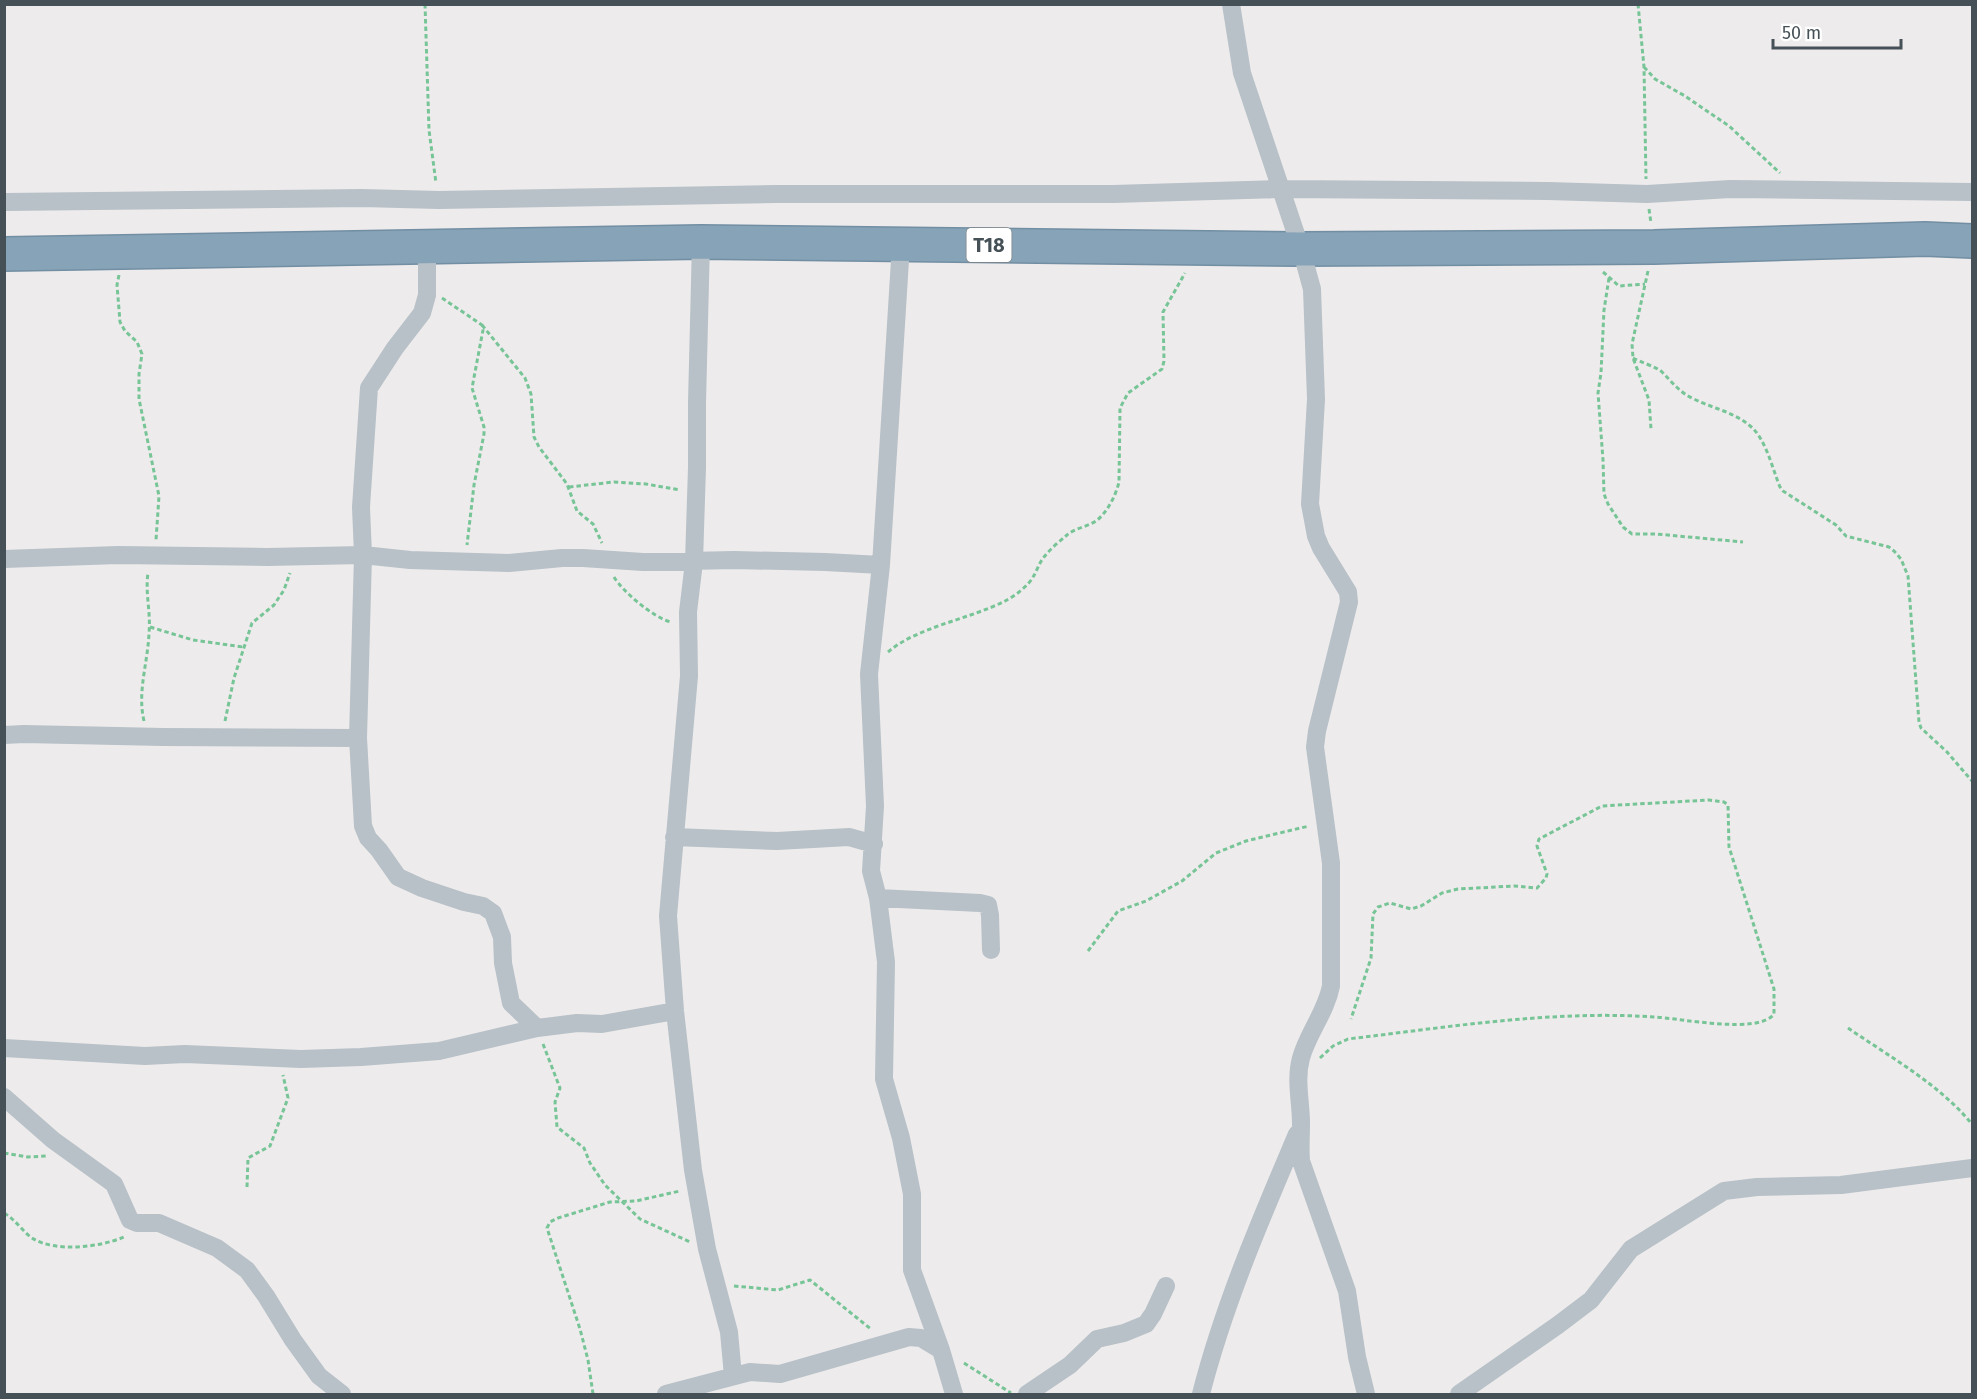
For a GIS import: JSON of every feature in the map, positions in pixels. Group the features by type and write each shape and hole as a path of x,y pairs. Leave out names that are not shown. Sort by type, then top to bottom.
{"highway":[{"name":"T18","path":"4,254 701,242 1301,249 1654,247 1925,239 1972,241"}],"street":[{"path":"1231,4 1242,73 1301,249 1314,303 1316,399 1310,504 1316,536 1347,592 1349,602 1316,740 1331,862 1331,986 1328,1002 1305,1046 1300,1061 1298,1076 1301,1124 1299,1145 1301,1161 1349,1298 1357,1357 1366,1395"},
{"path":"4,202 362,198 439,200 775,194 1113,194 1282,189 1647,194 1730,189 1972,192"},
{"path":"701,242 694,562 688,623 688,686 668,916 675,1011 697,1188 707,1249 729,1332 733,1376"},
{"path":"902,244 881,566 869,674 875,796 871,871 878,898 886,962 884,1079 901,1138 912,1194 912,1270 952,1388 969,1395"},
{"path":"426,246 428,289 422,314 395,348 369,388 361,507 363,555 358,738 363,824 368,838 398,877 422,888 483,906 493,913 502,937 503,963 511,1003 537,1028"},
{"path":"4,559 152,555 363,555 410,560 509,564 561,558 694,562 791,561 881,566"},
{"path":"4,735 358,738"},
{"path":"674,837 777,841 849,837 874,844"},
{"path":"878,898 988,905 991,950"},
{"path":"4,1048 145,1056 185,1054 313,1058 439,1051 537,1028 577,1023 602,1024 675,1011"},
{"path":"4,1097 72,1154 114,1184 130,1220 137,1223 159,1222 217,1248 247,1270 319,1376 342,1395"},
{"path":"1202,1395 1211,1356 1242,1267 1301,1124"},
{"path":"1459,1395 1591,1300 1631,1249 1724,1191 1757,1187 1841,1185 1972,1168"},
{"path":"1027,1395 1070,1365 1094,1340 1124,1333 1146,1323 1153,1314 1166,1286"},
{"path":"666,1395 750,1372 780,1374 909,1337 921,1338 941,1350"}],"path":[{"path":"425,4 431,155 439,200"},
{"path":"1638,4 1644,67 1647,194"},
{"path":"1644,67 1655,79 1729,126 1799,189"},
{"path":"869,674 893,647 934,628 972,616 1007,600 1033,579 1044,557 1070,533 1100,517 1116,494 1119,482 1122,402 1136,386 1162,369 1164,361 1163,312 1183,275 1208,247"},
{"path":"1651,429 1649,400 1633,358 1632,344 1654,247"},
{"path":"124,253 117,285 120,322 136,342 142,354 139,374 140,399 159,496 158,533 146,590 150,627 144,669 143,718 163,737"},
{"path":"1609,278 1604,310 1598,393 1604,494 1608,504 1623,527 1632,534 1743,542"},
{"path":"428,289 482,325 529,385 534,437 569,487 577,511 592,524 618,585 646,609 669,622 688,623"},
{"path":"466,562 474,485 484,434 472,388 482,325"},
{"path":"1633,358 1660,370 1672,385 1693,399 1714,406 1751,426 1762,442 1783,490 1836,525 1846,536 1888,547 1901,559 1908,576 1919,722 1921,728 1947,752 1972,781"},
{"path":"569,487 614,482 646,484 696,493"},
{"path":"224,736 228,700 252,623 274,605 284,590 290,572 301,556"},
{"path":"150,627 194,640 243,647"},
{"path":"1298,1076 1333,1046 1348,1039 1473,1024 1610,1014 1714,1024 1746,1025 1767,1020 1774,1014 1774,989 1729,847 1728,804 1709,800 1602,806 1539,839 1537,846 1547,874 1537,888 1514,886 1458,889 1442,893 1421,906 1411,909 1390,903 1378,907 1373,914 1371,958 1352,1019"},
{"path":"1088,951 1118,911 1146,902 1182,881 1215,853 1246,841 1325,822"},
{"path":"537,1028 558,1078 560,1088 555,1102 557,1127 584,1148 590,1163 605,1185 640,1219 707,1249"},
{"path":"1848,1028 1952,1102 1972,1124"},
{"path":"247,1187 248,1158 270,1146 288,1098 277,1056"},
{"path":"4,1153 28,1157 72,1154"},
{"path":"592,1395 588,1360 547,1228 550,1222 609,1202 636,1201 697,1188"},
{"path":"4,1212 16,1219 30,1237 39,1241 86,1247 112,1242 155,1223"},
{"path":"717,1287 743,1286 762,1290 778,1290 810,1280 875,1331"},
{"path":"941,1350 986,1376 1012,1395"}]}
